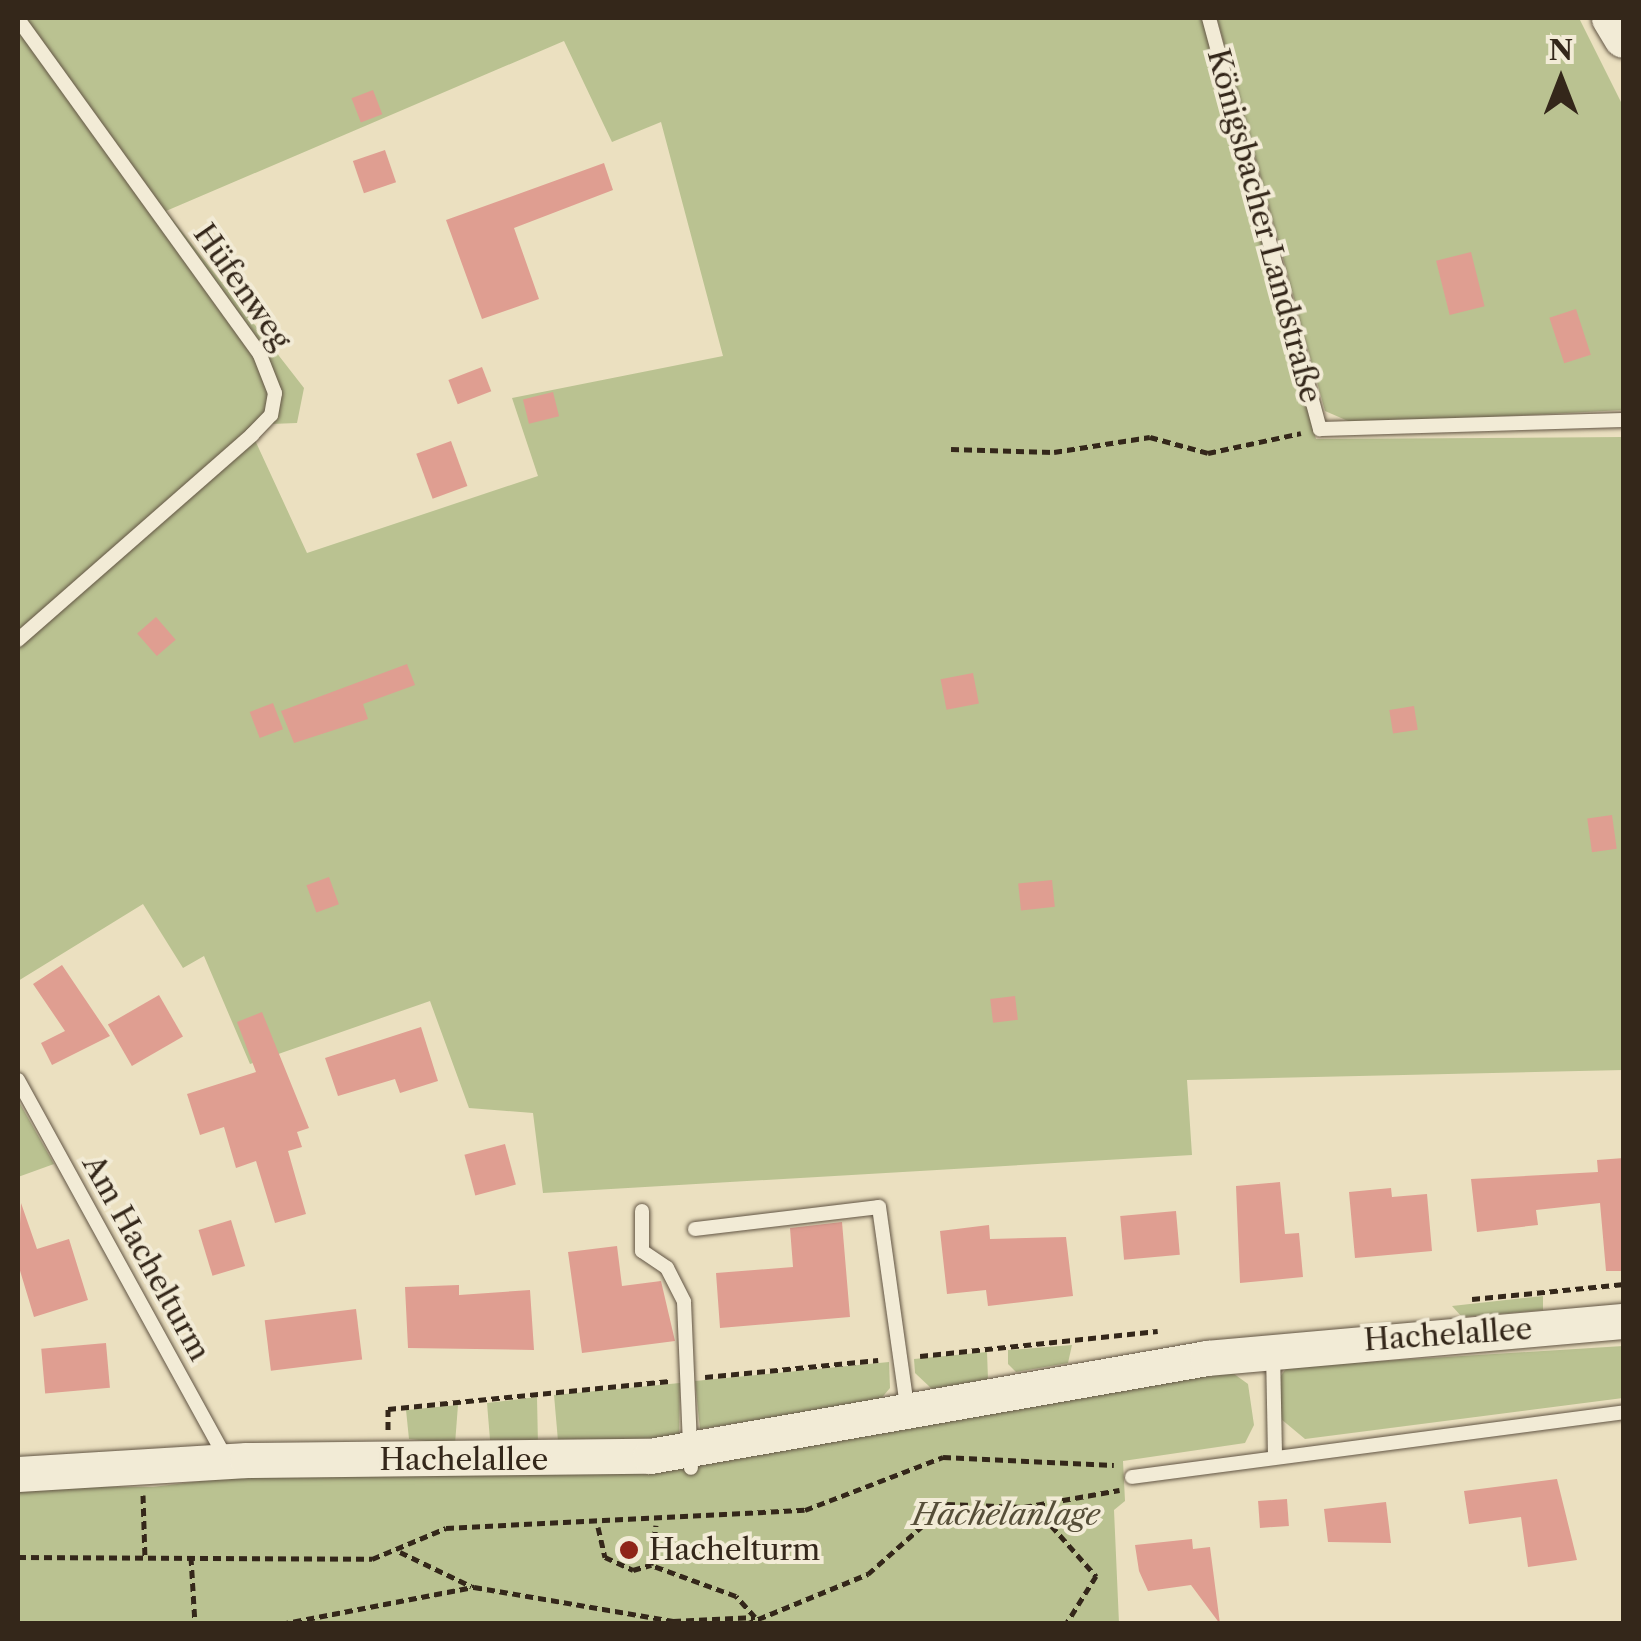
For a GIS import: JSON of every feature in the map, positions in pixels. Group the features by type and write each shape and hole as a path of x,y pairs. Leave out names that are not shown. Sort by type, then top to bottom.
{"main road":[{"path":"1612,18 1624,38"}],"street":[{"name":"Hachelallee","path":"18,1474 228,1462 691,1460 908,1411 1273,1350 1624,1322"}],"lane":[{"name":"Königsbacher Landstraße","path":"1209,18 1320,429 1624,420"},
{"name":"Hüfenweg","path":"18,20 260,355 275,393 272,415 252,435 18,640"},
{"name":"Am Hachelturm","path":"18,1080 228,1462"},
{"path":"695,1229 879,1207 908,1411"},
{"path":"642,1210 642,1251 681,1289 691,1460"},
{"path":"1273,1350 1275,1456"},
{"path":"1132,1477 1209,1470 1275,1456 1486,1435 1624,1412"}],"path":[{"path":"951,449 1054,452 1150,436 1208,453 1320,429"},
{"path":"378,1436 389,1436 388,1409 884,1355"},
{"path":"18,1557 400,1552 446,1528 598,1527 804,1510 943,1457 1118,1466"},
{"path":"142,1468 145,1558"},
{"path":"746,1624 755,1617 868,1574 948,1504 1034,1505 1116,1492"},
{"path":"1034,1505 1096,1576 1066,1624"},
{"path":"651,1565 656,1524"},
{"path":"598,1527 610,1562 651,1565 736,1596 755,1617"},
{"path":"400,1552 474,1587 672,1621 755,1617"},
{"path":"192,1557 194,1624"},
{"path":"280,1624 474,1587"}],"green space":[{"path":"18,18 1203,18 1316,439 1623,437 1623,1070 1187,1080 1192,1155 543,1193 533,1113 469,1108 430,1001 250,1064 204,956 183,968 143,904 18,981","holes":["564,41 612,142 661,122 723,356 512,398 538,476 307,553 254,438 271,424 297,423 304,388 166,211"]},
{"path":"1217,18 1579,18 1623,106 1623,410 1355,424 1325,411"},
{"path":"18,1100 54,1164 18,1177"},
{"path":"1543,1296 1543,1310 1462,1317 1452,1306"},
{"path":"1072,1345 1068,1363 1016,1372 1008,1364 1008,1350"},
{"path":"1623,1346 1623,1398 1305,1439 1281,1419 1278,1380 1287,1367"},
{"path":"987,1352 988,1379 932,1389 915,1373 914,1359"},
{"path":"889,1362 890,1388 879,1401 700,1429 695,1381"},
{"name":"Hachelanlage","path":"1230,1371 1248,1384 1254,1425 1245,1443 1123,1461 1125,1501 1114,1510 1119,1623 18,1623 18,1486 153,1487 263,1473 613,1472 725,1461 1052,1394"},
{"path":"680,1383 679,1439 558,1441 554,1395"},
{"path":"537,1397 538,1445 490,1440 487,1403"},
{"path":"458,1405 455,1444 409,1439 406,1410"}],"building":[{"path":"373,90 382,114 361,123 352,98"},
{"path":"385,150 396,182 364,193 353,161"},
{"path":"604,163 613,190 514,228 539,299 482,319 446,220"},
{"path":"1471,252 1485,306 1450,315 1436,261"},
{"path":"1576,309 1591,355 1564,363 1549,318"},
{"path":"482,367 491,391 458,404 448,380"},
{"path":"553,392 559,416 529,424 523,399"},
{"path":"451,441 467,486 433,499 416,454"},
{"path":"156,617 176,640 157,656 137,633"},
{"path":"407,664 415,685 363,704 368,719 294,743 281,711"},
{"path":"973,673 979,703 947,710 941,679"},
{"path":"273,703 283,729 260,738 250,712"},
{"path":"1414,706 1418,730 1393,734 1389,710"},
{"path":"1612,815 1617,849 1592,852 1587,818"},
{"path":"329,877 339,904 316,912 306,885"},
{"path":"1052,880 1055,907 1021,910 1018,884"},
{"path":"62,965 110,1036 52,1065 41,1043 65,1031 33,984"},
{"path":"159,995 183,1037 132,1066 108,1024"},
{"path":"1015,996 1018,1020 993,1023 990,999"},
{"path":"262,1012 309,1128 297,1132 302,1147 288,1151 306,1214 275,1223 256,1161 236,1168 224,1127 200,1135 187,1094 256,1072 237,1022"},
{"path":"421,1027 438,1081 400,1093 395,1079 338,1096 325,1058"},
{"path":"505,1144 516,1185 475,1195 464,1155"},
{"path":"1624,1158 1624,1271 1606,1271 1600,1203 1536,1210 1538,1225 1477,1232 1471,1179 1598,1172 1597,1160"},
{"path":"1280,1182 1285,1234 1299,1233 1303,1277 1240,1283 1236,1186"},
{"path":"1391,1188 1392,1197 1427,1194 1432,1251 1355,1258 1349,1192"},
{"path":"21,1203 37,1249 69,1239 88,1300 34,1317 18,1264"},
{"path":"1176,1211 1180,1255 1124,1260 1120,1216"},
{"path":"231,1220 245,1266 213,1276 198,1230"},
{"path":"842,1222 850,1317 720,1328 716,1273 793,1267 790,1228"},
{"path":"989,1225 990,1239 1066,1237 1073,1296 988,1306 986,1290 947,1294 940,1231"},
{"path":"617,1246 622,1286 661,1281 675,1341 582,1353 568,1252"},
{"path":"459,1285 459,1295 530,1290 534,1350 408,1348 405,1287"},
{"path":"356,1309 362,1360 271,1371 265,1320"},
{"path":"106,1343 110,1388 45,1393 41,1349"},
{"path":"1557,1479 1577,1560 1528,1567 1521,1517 1469,1524 1464,1491"},
{"path":"1287,1499 1289,1526 1260,1528 1258,1501"},
{"path":"1386,1502 1391,1543 1328,1542 1324,1509"},
{"path":"1192,1539 1193,1549 1210,1547 1220,1624 1191,1585 1148,1591 1139,1571 1135,1545"}],"place":[{"name":"Hachelturm","path":"629,1550"}]}
